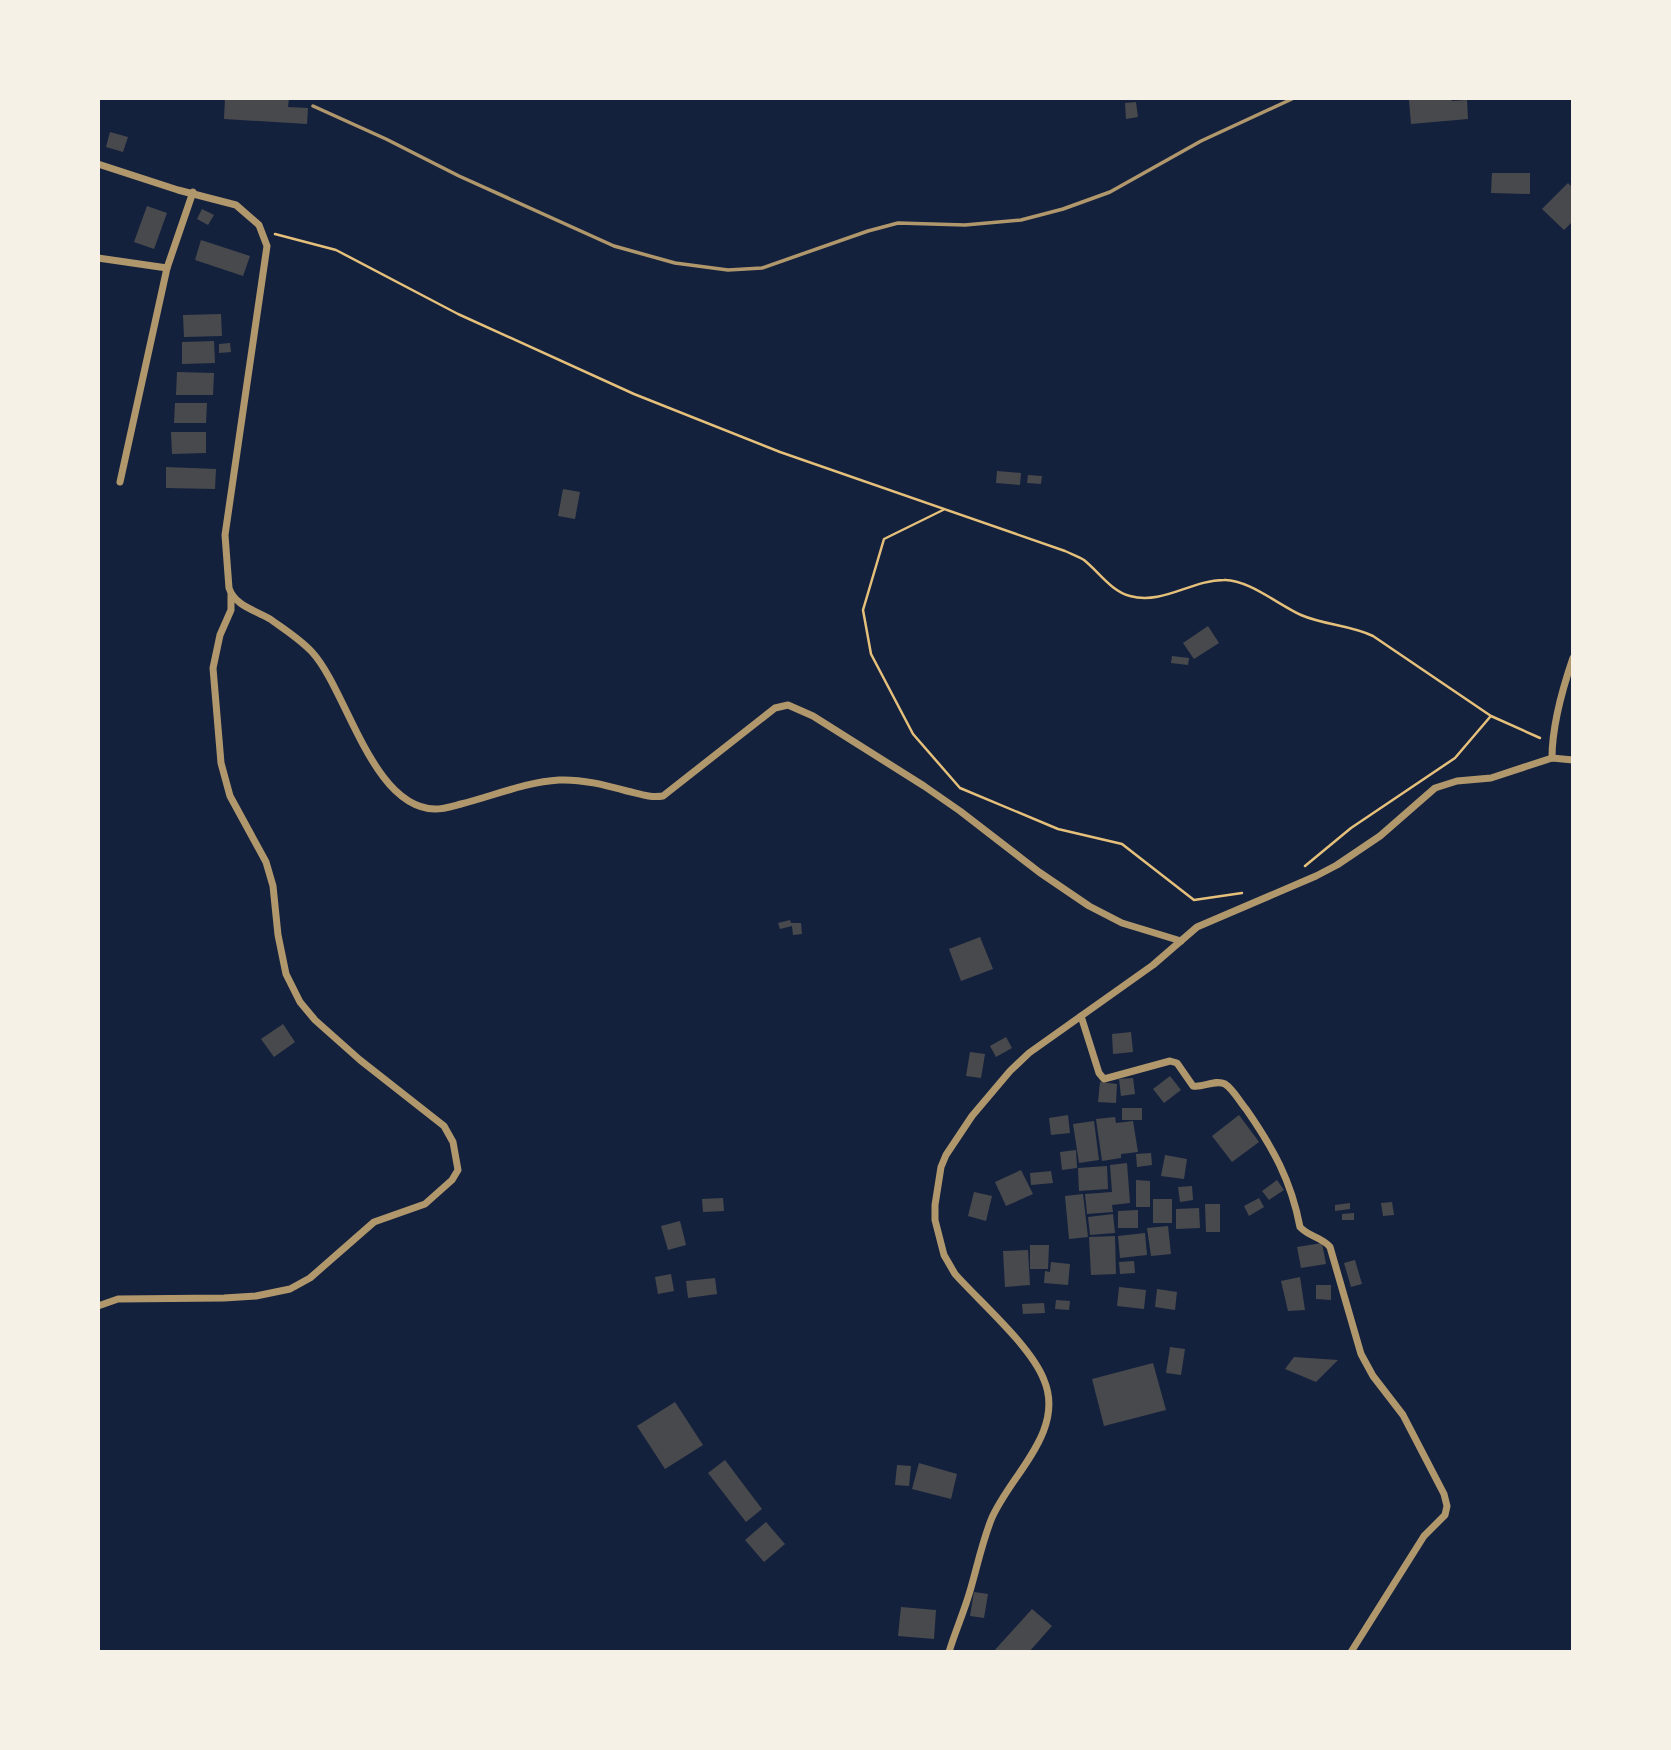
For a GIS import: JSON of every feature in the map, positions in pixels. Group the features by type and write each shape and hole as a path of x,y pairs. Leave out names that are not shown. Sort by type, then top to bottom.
{"street":[{"path":"98,164 178,190 236,205 259,225 262,231 267,246 225,535 231,610 220,635 213,668 221,763 230,796 267,862 286,974 295,994 315,1020 444,1126 453,1142 458,1170 452,1180 425,1204 374,1222 310,1278 290,1289 256,1296 224,1298 118,1299 98,1306"},
{"path":"120,482 167,268 193,192"},
{"path":"98,258 167,268"},
{"path":"231,595 298,639 313,653 332,681 377,770 393,788 422,806 436,809 545,782 571,780 644,796 663,796 775,708 788,705 813,716 924,786 1089,906 1122,923 1181,941"},
{"path":"1552,758 1552,743 1563,685 1573,658"},
{"path":"949,1652 991,1520 1003,1496 1039,1441 1048,1402 1046,1385 1036,1365 949,1265 935,1220 939,1180 946,1155 963,1128 1029,1053 1153,965 1197,927 1316,876 1358,852 1444,784 1491,778 1552,758 1573,760"},
{"path":"1081,1016 1099,1073 1104,1079 1170,1061 1177,1063 1193,1086 1225,1084 1238,1098 1265,1137 1286,1175 1300,1227 1324,1240 1330,1247 1361,1354 1373,1376 1403,1415 1444,1494 1447,1506 1444,1515 1424,1536 1351,1652"}],"lane":[{"path":"313,106 614,246 675,262 728,270 762,268 898,223 965,225 1021,219 1063,209 1110,192 1200,141 1294,98"}],"path":[{"path":"262,231 336,250 458,314 634,394 780,452 1065,551 1083,560 1118,591 1128,596 1145,599 1163,596 1215,580 1228,579 1302,615 1359,629 1491,716 1552,743"},
{"path":"943,510 884,539 863,610 871,654 913,734 960,788 1058,829 1122,844 1194,901 1248,892"},
{"path":"1298,872 1351,828 1455,758 1491,716"}],"building":[{"path":"225,98 289,98 288,107 308,108 307,124 224,119"},
{"path":"1409,100 1467,100 1468,119 1411,124"},
{"path":"1136,102 1138,117 1126,119 1125,103"},
{"path":"110,132 128,137 123,152 106,147"},
{"path":"1492,173 1530,173 1530,194 1491,193"},
{"path":"1568,183 1573,188 1573,221 1564,230 1542,209"},
{"path":"147,206 167,213 154,249 134,242"},
{"path":"202,209 214,215 208,225 197,219"},
{"path":"201,240 250,256 243,276 195,260"},
{"path":"221,314 222,336 184,337 183,315"},
{"path":"214,341 215,363 182,364 182,342"},
{"path":"230,343 231,352 219,353 219,344"},
{"path":"177,372 214,373 213,395 176,395"},
{"path":"175,403 207,403 206,423 174,423"},
{"path":"171,432 206,432 206,453 172,454"},
{"path":"166,467 216,469 215,489 166,488"},
{"path":"997,471 1021,473 1020,485 996,483"},
{"path":"1028,475 1042,476 1041,484 1027,483"},
{"path":"563,489 580,492 575,519 558,516"},
{"path":"1208,626 1219,643 1194,659 1183,643"},
{"path":"1172,656 1189,658 1188,665 1171,663"},
{"path":"790,920 791,923 801,923 802,934 793,935 792,926 780,929 778,923"},
{"path":"980,937 993,969 961,981 949,949"},
{"path":"283,1024 295,1042 274,1057 261,1039"},
{"path":"1131,1032 1133,1052 1113,1054 1112,1034"},
{"path":"1006,1037 1012,1048 996,1057 990,1046"},
{"path":"970,1052 985,1054 981,1078 966,1076"},
{"path":"1170,1076 1181,1090 1164,1103 1153,1089"},
{"path":"1133,1078 1135,1094 1121,1096 1119,1079"},
{"path":"1100,1082 1117,1084 1116,1103 1098,1102"},
{"path":"1122,1108 1142,1108 1142,1120 1122,1120"},
{"path":"1068,1115 1070,1133 1051,1135 1049,1118"},
{"path":"1239,1115 1259,1142 1232,1162 1212,1136"},
{"path":"1115,1117 1116,1123 1133,1121 1138,1152 1121,1154 1121,1158 1102,1161 1096,1119"},
{"path":"1094,1121 1099,1160 1079,1163 1073,1124"},
{"path":"1076,1150 1077,1168 1062,1170 1060,1152"},
{"path":"1151,1153 1152,1165 1137,1167 1136,1154"},
{"path":"1165,1155 1187,1159 1184,1179 1161,1176"},
{"path":"1127,1163 1130,1203 1112,1205 1113,1212 1087,1214 1085,1194 1112,1192 1110,1165"},
{"path":"1107,1166 1108,1189 1079,1191 1078,1168"},
{"path":"1021,1170 1033,1194 1006,1206 995,1182"},
{"path":"1051,1171 1053,1183 1031,1185 1030,1173"},
{"path":"1136,1180 1150,1181 1150,1207 1136,1207"},
{"path":"1277,1180 1284,1190 1269,1200 1262,1191"},
{"path":"1192,1186 1193,1200 1180,1202 1178,1187"},
{"path":"974,1192 992,1196 986,1221 968,1216"},
{"path":"1083,1194 1088,1237 1069,1239 1065,1196"},
{"path":"723,1198 724,1211 703,1212 702,1199"},
{"path":"1259,1198 1264,1207 1249,1216 1244,1206"},
{"path":"1153,1199 1172,1199 1172,1223 1153,1223"},
{"path":"1392,1202 1394,1215 1383,1216 1381,1203"},
{"path":"1350,1203 1350,1209 1335,1211 1335,1205"},
{"path":"1205,1204 1220,1204 1220,1232 1206,1232"},
{"path":"1199,1208 1200,1228 1176,1229 1176,1209"},
{"path":"1138,1210 1138,1228 1118,1228 1118,1211"},
{"path":"1354,1213 1354,1220 1342,1220 1342,1214"},
{"path":"1113,1214 1115,1233 1090,1235 1088,1217"},
{"path":"680,1221 686,1245 668,1250 661,1226"},
{"path":"1168,1226 1171,1254 1151,1256 1147,1228"},
{"path":"1145,1233 1147,1255 1120,1258 1118,1236"},
{"path":"1115,1236 1116,1274 1091,1275 1089,1237"},
{"path":"1322,1243 1326,1264 1301,1268 1297,1247"},
{"path":"1030,1245 1049,1245 1048,1269 1030,1269"},
{"path":"1028,1250 1030,1285 1005,1287 1003,1251"},
{"path":"1355,1260 1362,1284 1351,1287 1344,1263"},
{"path":"1134,1261 1135,1273 1120,1274 1119,1262"},
{"path":"1051,1262 1070,1264 1068,1285 1044,1283 1045,1271 1050,1272"},
{"path":"671,1274 674,1291 658,1294 655,1277"},
{"path":"1300,1277 1305,1310 1288,1311 1281,1281"},
{"path":"715,1278 717,1294 688,1298 686,1281"},
{"path":"1316,1285 1331,1285 1331,1300 1316,1299"},
{"path":"1119,1287 1146,1290 1144,1309 1117,1306"},
{"path":"1157,1289 1177,1292 1175,1310 1155,1307"},
{"path":"1056,1300 1070,1301 1069,1310 1055,1309"},
{"path":"1044,1303 1045,1313 1023,1314 1022,1304"},
{"path":"1170,1347 1185,1349 1181,1375 1166,1373"},
{"path":"1294,1357 1338,1360 1316,1382 1285,1369"},
{"path":"1153,1363 1166,1410 1104,1426 1092,1379"},
{"path":"675,1402 703,1445 665,1469 637,1426"},
{"path":"725,1460 762,1509 746,1522 708,1473"},
{"path":"919,1463 957,1474 951,1499 912,1489"},
{"path":"897,1465 911,1466 909,1486 895,1485"},
{"path":"766,1522 785,1544 764,1562 745,1540"},
{"path":"974,1592 988,1594 984,1618 970,1616"},
{"path":"901,1607 936,1610 934,1639 898,1636"},
{"path":"1032,1609 1052,1626 1029,1652 993,1652"}]}
